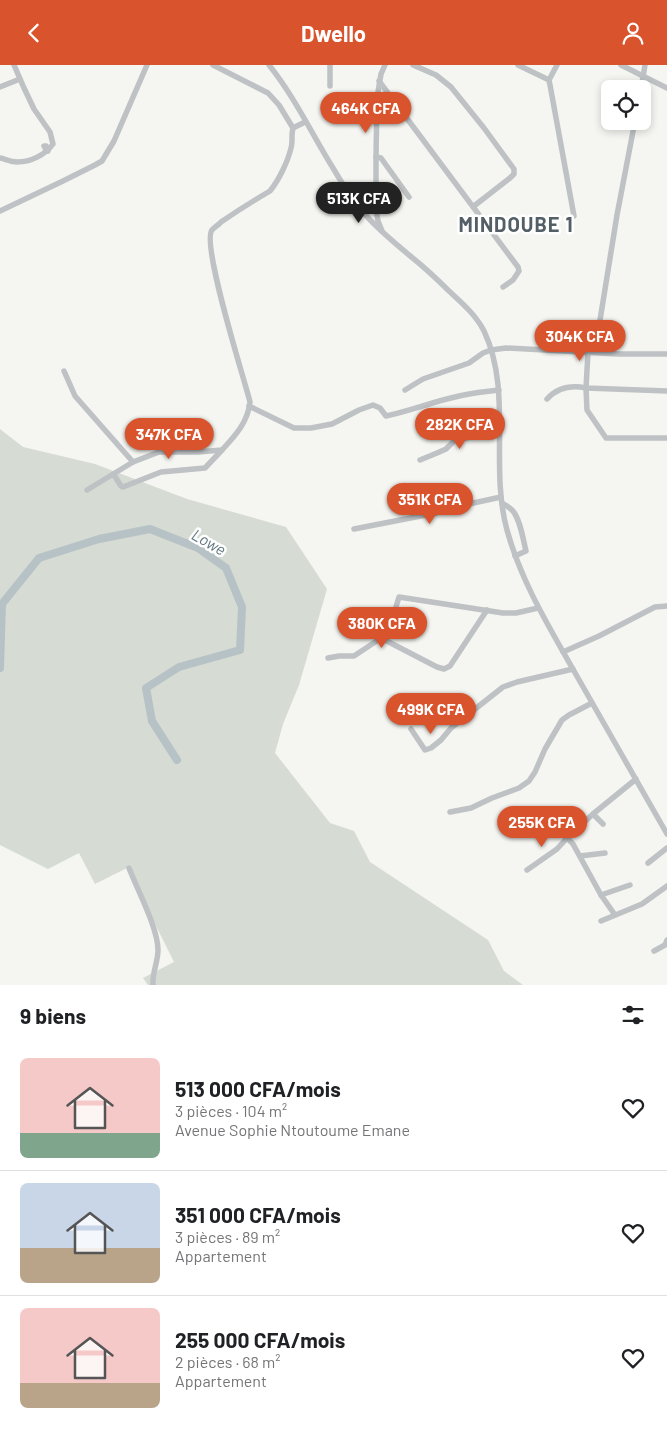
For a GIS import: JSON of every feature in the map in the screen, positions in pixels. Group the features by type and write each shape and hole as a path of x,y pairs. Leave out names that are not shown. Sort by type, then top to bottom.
{"street":[{"path":"0,158 16,162 37,157 48,151 53,144 50,132 34,109 14,65"},
{"path":"0,211 102,161 114,141 147,65"},
{"path":"114,475 119,484 124,487 161,472 205,468 240,428 249,406 246,388 232,344 220,294 211,233 212,229 225,219 270,191 287,160 292,145 293,128 279,105 268,93 213,65"},
{"path":"270,65 353,200 384,234 431,274 480,323 491,350 499,390 498,432 501,500 506,527 515,556 538,608 667,834"},
{"path":"330,65 330,85"},
{"path":"384,65 379,81 377,98 376,157 376,209 379,225 384,234"},
{"path":"413,65 436,75 451,87 514,169 514,174 510,178 474,206"},
{"path":"518,65 550,80"},
{"path":"557,65 550,80 574,216"},
{"path":"621,65 667,88"},
{"path":"642,80 645,65"},
{"path":"0,87 20,79"},
{"path":"379,81 518,267 517,276 503,287"},
{"path":"293,128 305,122"},
{"path":"633,130 617,215 596,345 589,352 586,388 588,413 606,438 667,439"},
{"path":"376,157 381,158 386,163 409,197"},
{"path":"353,200 368,199 376,189"},
{"path":"367,217 372,215 376,209"},
{"path":"596,345 602,353"},
{"path":"405,390 423,379 469,363 479,355 491,350 506,348 667,354"},
{"path":"64,371 75,395 133,462"},
{"path":"546,399 553,392 561,389 579,387 667,391"},
{"path":"249,406 294,428 311,428 332,424 358,410 373,405 380,408 386,416 457,396 499,390"},
{"path":"420,460 446,449 454,441 498,432"},
{"path":"88,490 133,462 159,452 222,450"},
{"path":"354,529 436,513 455,507 501,500"},
{"path":"501,500 515,514 526,551 515,556"},
{"path":"328,658 354,656 381,638 391,623 400,597 516,613 538,608"},
{"path":"563,652 655,607 667,606"},
{"path":"381,638 444,669 450,666 487,610"},
{"path":"411,729 425,750 441,740 451,728 502,687 573,669"},
{"path":"443,705 458,701 472,711"},
{"path":"450,813 471,808 519,788 529,781 535,772 544,749 562,720 592,703"},
{"path":"527,870 557,849 593,814 636,779"},
{"path":"593,814 603,824"},
{"path":"568,838 601,895 615,915"},
{"path":"648,863 667,848"},
{"path":"580,856 605,853"},
{"path":"129,868 157,939 158,951 153,985"},
{"path":"601,895 630,885"},
{"path":"602,921 642,904 667,886"},
{"path":"654,951 665,945 667,941"}],"shaded area":[{"path":"0,429 23,447 95,464 187,499 286,527 327,589 299,685 283,724 275,753 330,823 354,831 370,862 488,940 504,971 523,985 148,985 143,978 174,962 127,868 95,884 79,853 48,869 0,845"}],"waterway":[{"name":"Lowe","path":"0,668 2,604 39,558 99,539 150,529 198,548 226,568 242,607 240,650 179,667 146,688 152,721 177,760"}],"district":[{"name":"MINDOUBE 1","path":"516,225"}]}
